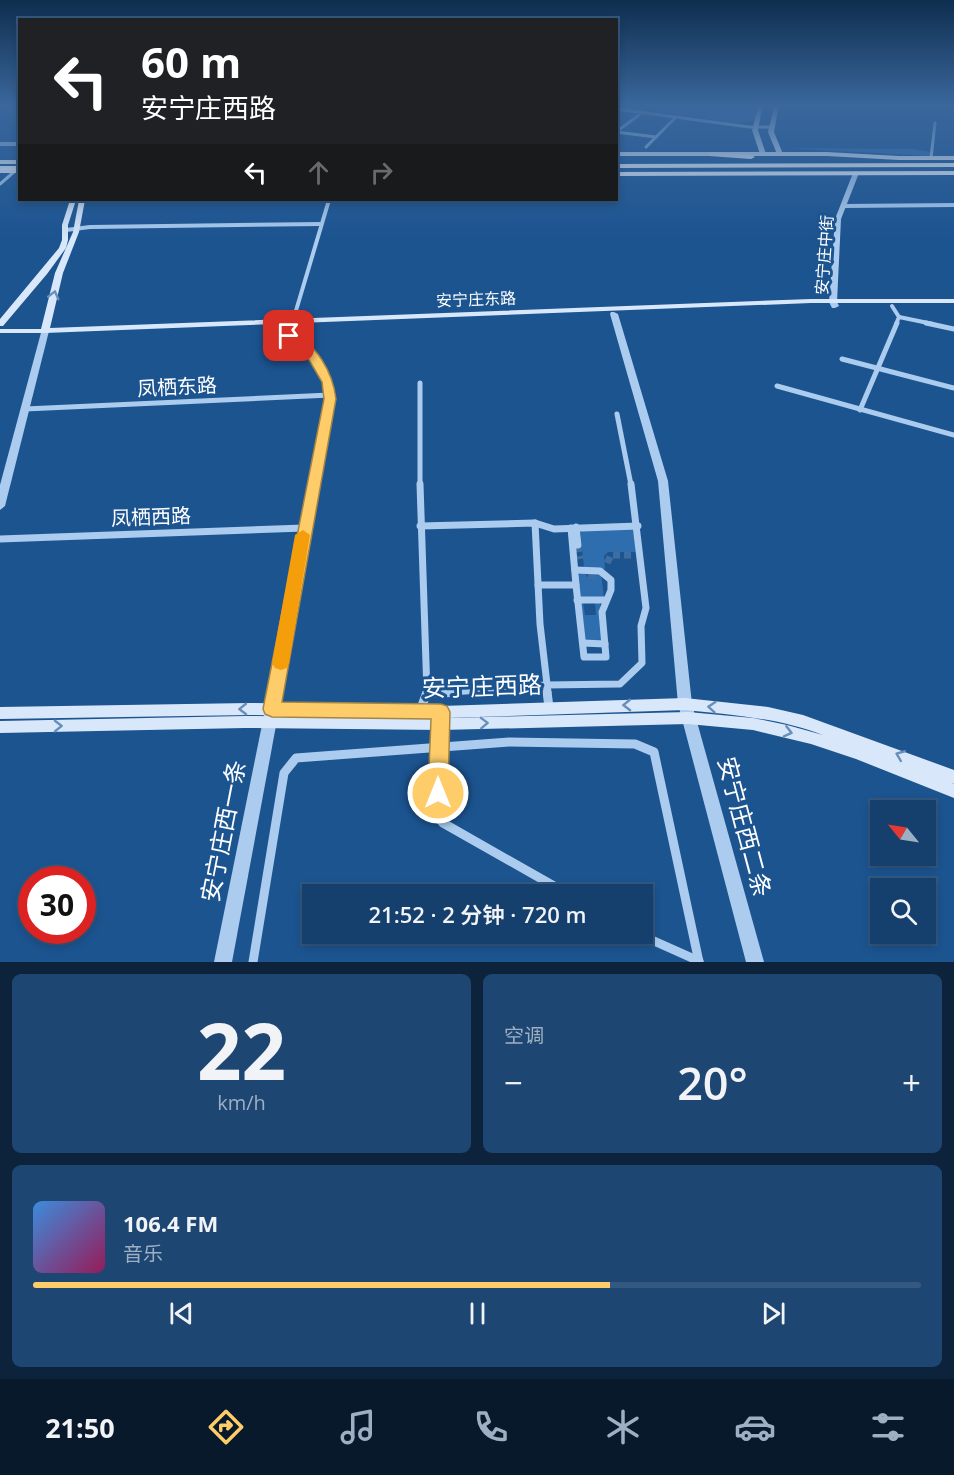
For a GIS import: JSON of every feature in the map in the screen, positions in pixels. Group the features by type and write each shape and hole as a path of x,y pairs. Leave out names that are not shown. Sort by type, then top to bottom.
{"highway":[{"path":"712,154 954,161"},
{"path":"618,164 929,160"},
{"path":"790,171 848,170 954,161"},
{"path":"618,164 914,165"},
{"path":"762,173 881,165"},
{"path":"0,166 18,167"}],"main road":[{"path":"618,154 779,151 929,160"},
{"path":"618,174 954,173"},
{"path":"0,324 64,244 73,201"},
{"path":"44,333 64,258 76,229 82,201"},
{"path":"0,332 64,258"},
{"name":"安宁庄东路","path":"0,332 44,333 834,304 954,303"},
{"name":"安宁庄东路","path":"292,323 614,314 834,304 892,306 954,303"},
{"name":"安宁庄西路","path":"0,713 271,716 420,711 441,718 549,707 768,713 803,721 954,777"},
{"path":"0,727 271,716 441,718 687,711"},
{"name":"安宁庄西路","path":"687,711 721,720 789,732 844,748 954,791"}],"street":[{"path":"929,160 931,149"},
{"path":"0,184 18,168"},
{"name":"安宁庄中街","path":"834,304 838,219 856,173"},
{"path":"271,716 330,396 328,382 305,344 289,336 329,201"},
{"path":"843,206 954,205"},
{"path":"66,230 321,224"},
{"path":"892,306 899,317 954,329"},
{"name":"安宁庄西二条","path":"614,314 663,481 687,711 755,962"},
{"path":"860,410 899,317"},
{"path":"0,506 44,333"},
{"path":"842,359 954,388"},
{"path":"420,383 420,525 427,694 420,711"},
{"path":"777,386 954,435"},
{"name":"凤栖东路","path":"24,409 330,396"},
{"path":"427,694 546,686 620,684 642,663 641,626 646,608 637,555 638,526 617,414"},
{"path":"420,525 536,523 554,529 638,526"},
{"path":"536,523 538,585 549,707"},
{"path":"574,527 578,545"},
{"path":"574,527 575,570 576,585 584,657 606,657 602,612 611,590 611,580 600,571 588,573 575,570"},
{"name":"凤栖西路","path":"0,539 304,528"},
{"path":"538,585 576,585"},
{"path":"578,600 606,600"},
{"path":"582,643 605,644"},
{"name":"安宁庄西一条","path":"224,962 271,716"},
{"path":"441,718 438,817 443,823 550,884"},
{"path":"252,962 284,773 296,758 509,742 635,744 654,752 699,961"},
{"path":"653,941 699,961"}],"shaded area":[{"path":"801,149 913,149 931,152 929,156"},
{"path":"580,527 633,528 636,552 608,552 604,556 605,569 584,568"},
{"path":"583,572 590,577 589,573 601,572 604,599 581,599 577,576"},
{"path":"581,602 583,602 585,615 596,615 595,603 600,602 604,643 586,642"}],"tunnel":[{"path":"578,545 580,559"},
{"path":"607,563 611,555 633,555"},
{"path":"588,575 595,576"}],"slow traffic":[{"path":"281,663 303,535"}],"route":[{"path":"289,336 305,344 328,382 330,399 304,528 272,709 441,712 438,793"}]}
